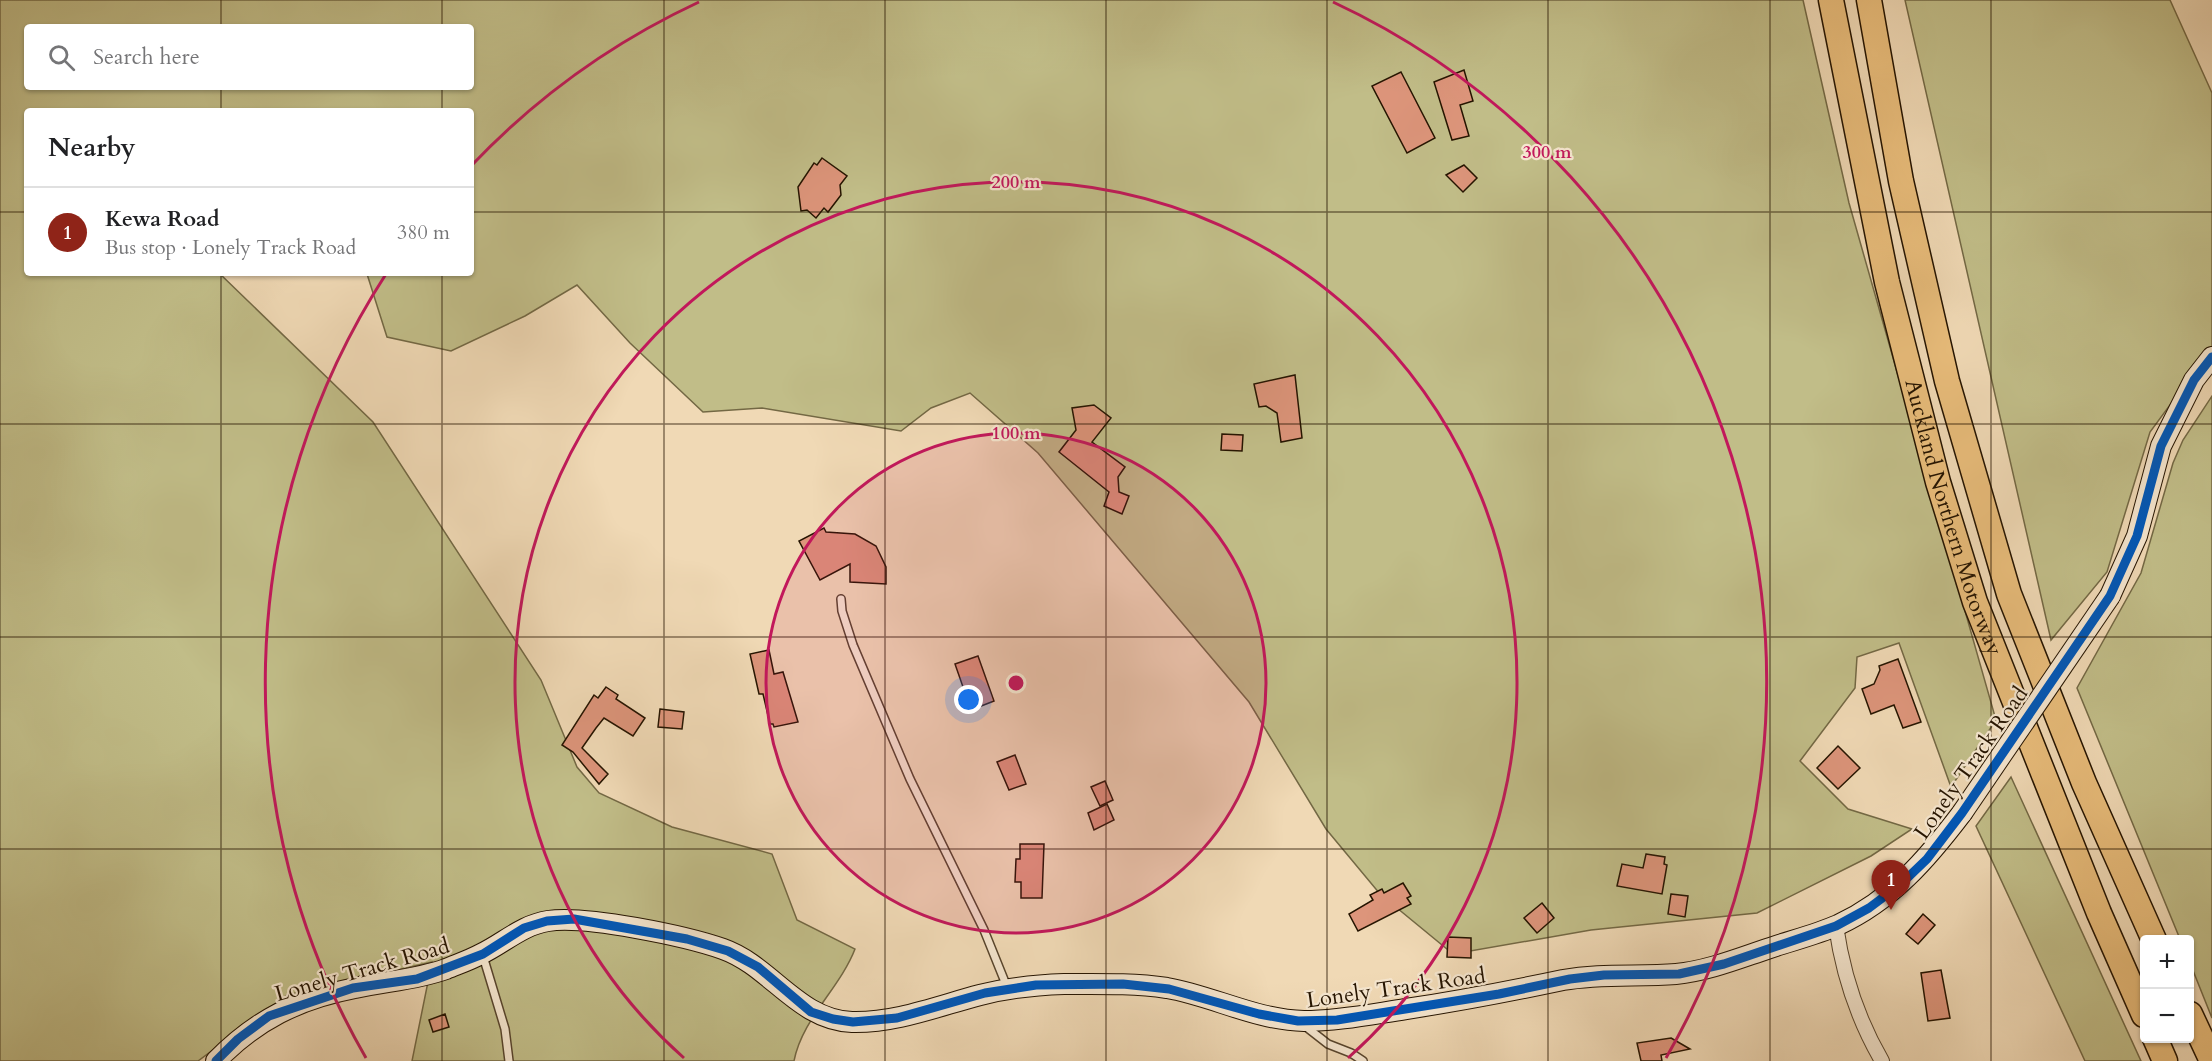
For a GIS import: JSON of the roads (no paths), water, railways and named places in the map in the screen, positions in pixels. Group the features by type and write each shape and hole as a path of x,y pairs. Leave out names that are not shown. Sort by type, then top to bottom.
{"highway":[{"name":"Auckland Northern Motorway","path":"1831,0 1887,282 1938,482 1975,602 2099,913 2140,1004"},
{"name":"Auckland Northern Motorway","path":"1869,0 1901,181 1942,359 2009,594 2084,783 2152,935"},
{"path":"2194,1023 2212,1061"},
{"path":"2157,1043 2165,1061"}],"street":[{"name":"Lonely Track Road","path":"216,1061 238,1039 269,1016 353,988 417,979 483,954 524,928 547,921 574,919 687,939 728,951 758,967 811,1012 853,1022 915,1014 1008,989 1072,984 1123,984 1170,988 1259,1014 1298,1021 1337,1020 1498,994 1570,979 1604,975 1679,974 1724,964 1836,926 1869,908 1901,884 1927,859 1962,813 2110,596 2137,536 2161,446 2194,380 2212,357"},
{"path":"1836,926 1850,996 1862,1028 1882,1061"}],"lane":[{"path":"841,599 842,611 853,645 888,728 910,779 984,930 1008,989"},
{"path":"483,954 496,991 510,1061"},
{"path":"1298,1021 1328,1044 1363,1061"}],"place":[{"name":"Kewa Road","path":"1891,910"}]}
